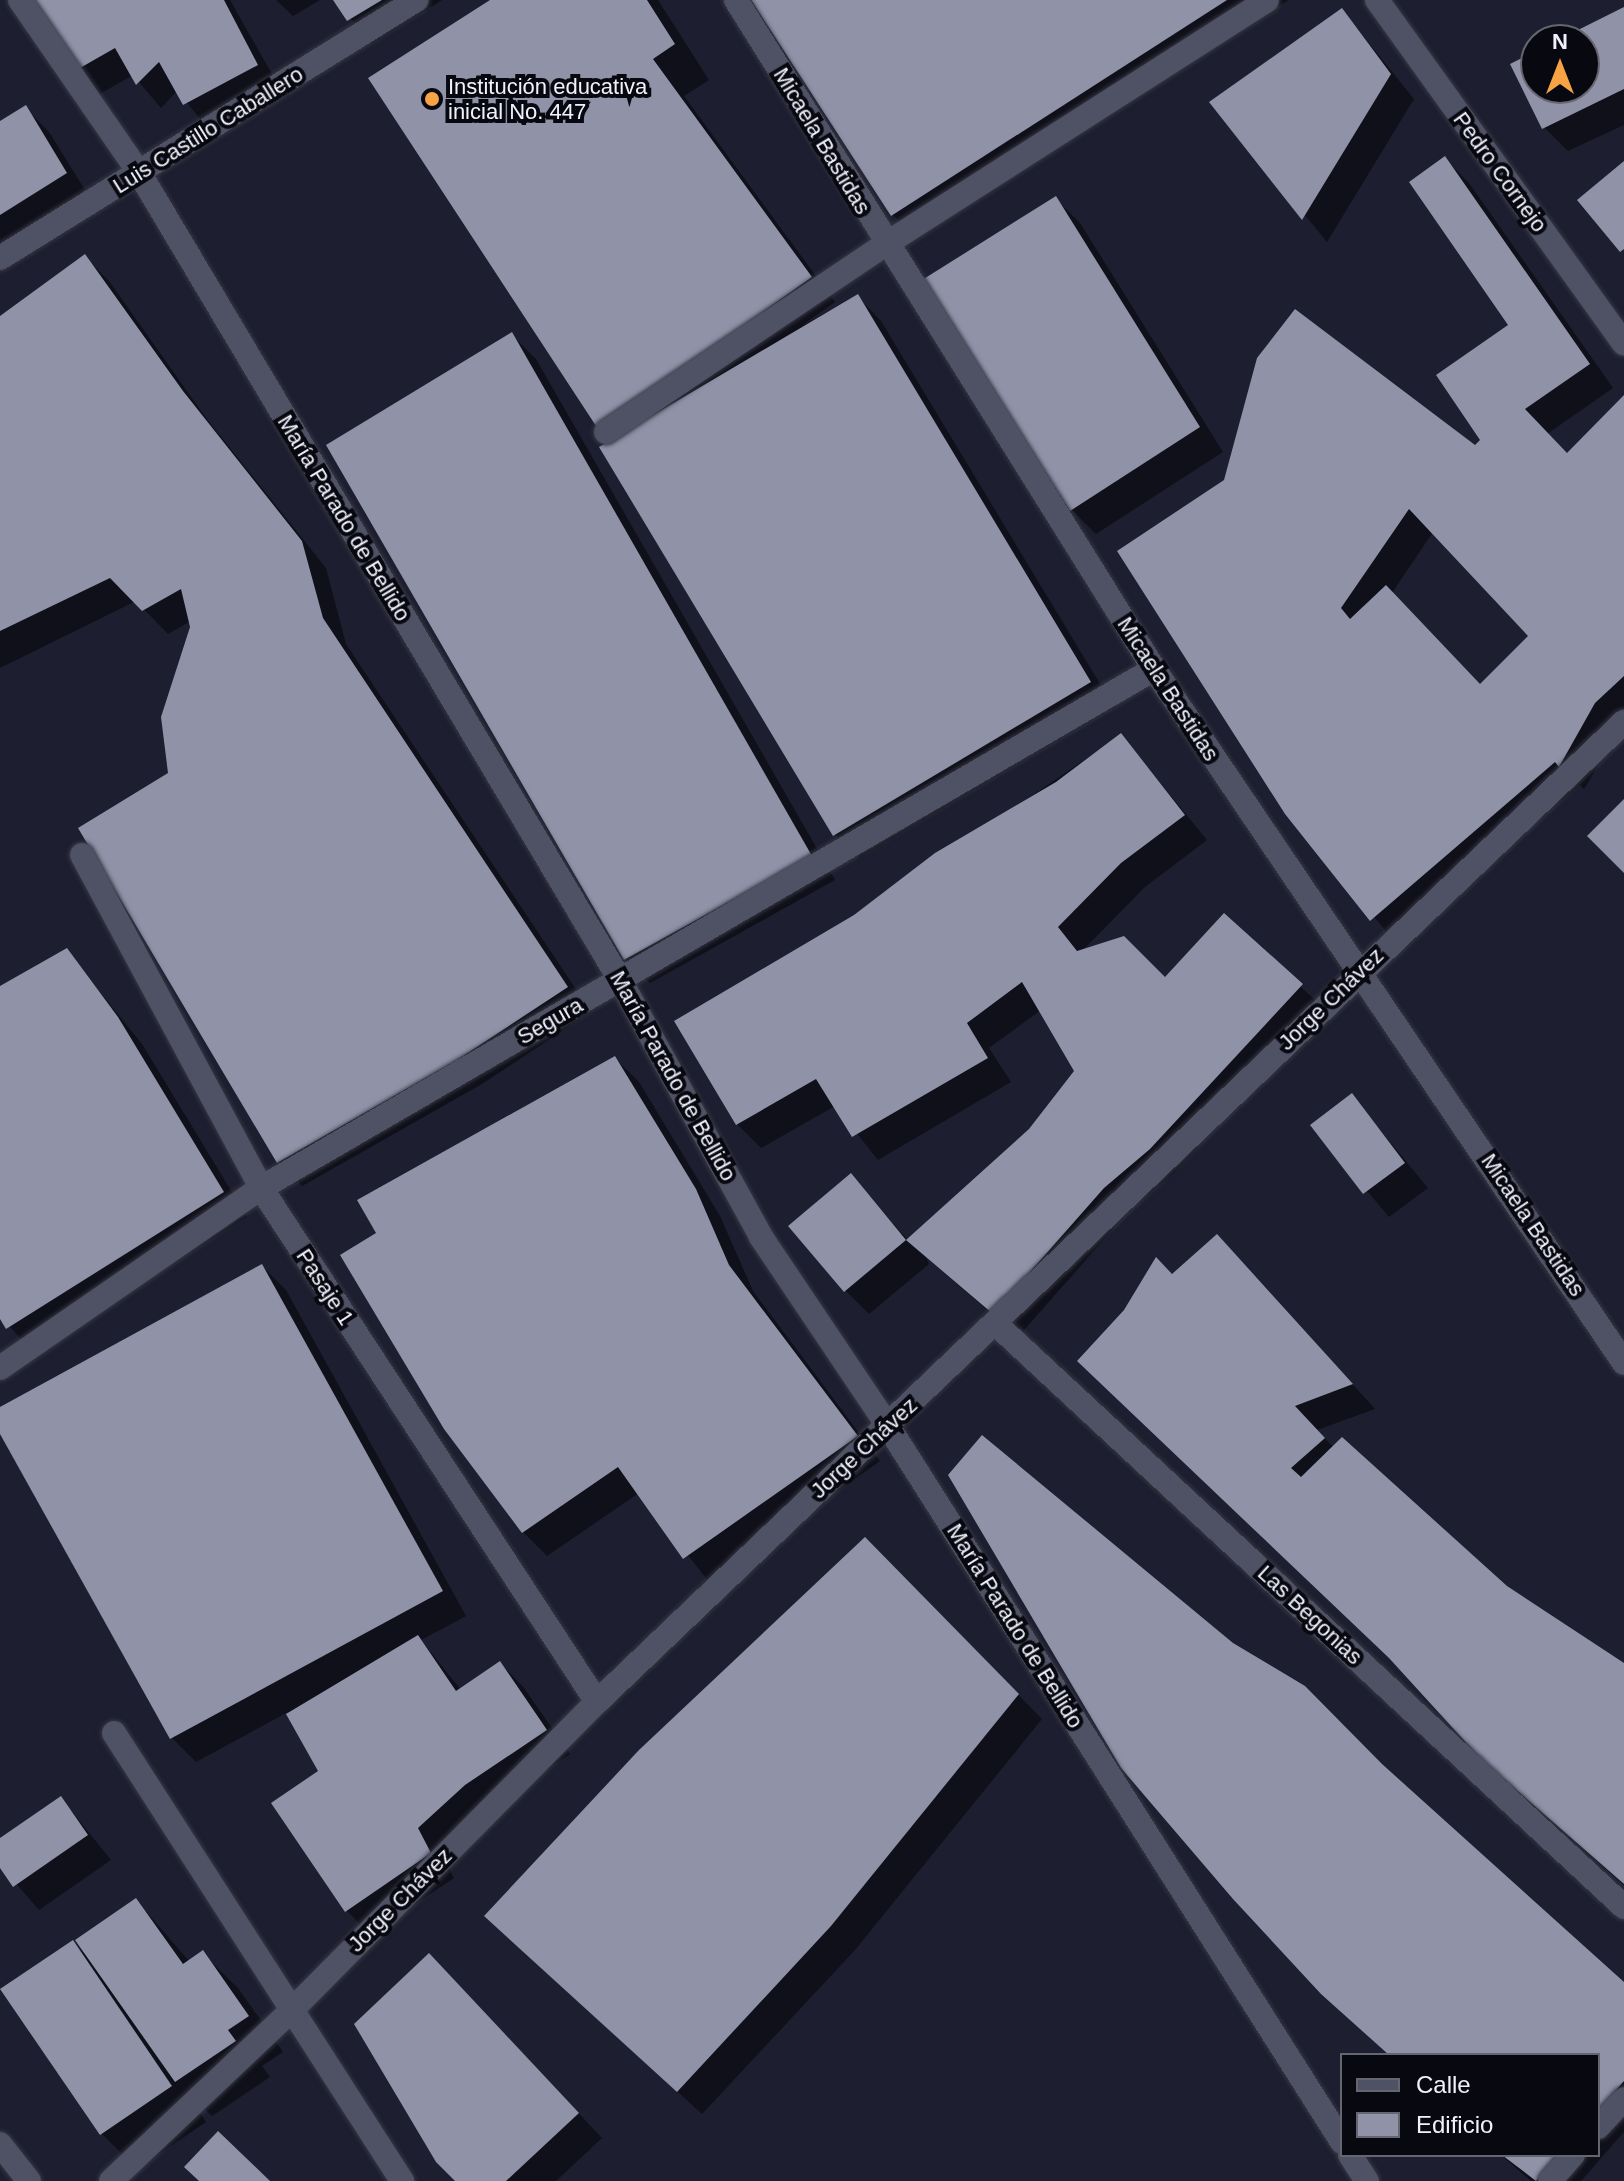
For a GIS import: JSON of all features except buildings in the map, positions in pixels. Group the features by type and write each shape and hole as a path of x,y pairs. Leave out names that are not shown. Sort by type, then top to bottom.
{"street":[{"name":"María Parado de Bellido","path":"20,0 140,174 620,980 761,1237 888,1426 1340,2139"},
{"name":"Luis Castillo Caballero","path":"0,258 140,174 416,0"},
{"name":"Micaela Bastidas","path":"736,0 1154,669 1357,973 1520,1202 1624,1363"},
{"path":"606,432 886,244 1267,0"},
{"name":"Pedro Cornejo","path":"1377,0 1624,344"},
{"name":"Segura","path":"0,1368 261,1188 1154,669"},
{"name":"Jorge Chávez","path":"111,2181 291,2011 597,1702 996,1324 1357,973 1624,722"},
{"name":"Pasaje 1","path":"82,855 261,1188 597,1702"},
{"name":"Las Begonias","path":"996,1324 1624,1907"},
{"path":"114,1733 402,2181"},
{"path":"1600,2125 1624,2099"},
{"path":"0,2144 29,2181"},
{"path":"1351,2157 1367,2181"},
{"path":"1550,2181 1571,2157"}],"place":[{"name":"Institución educativa inicial No. 447","path":"432,99"}]}
